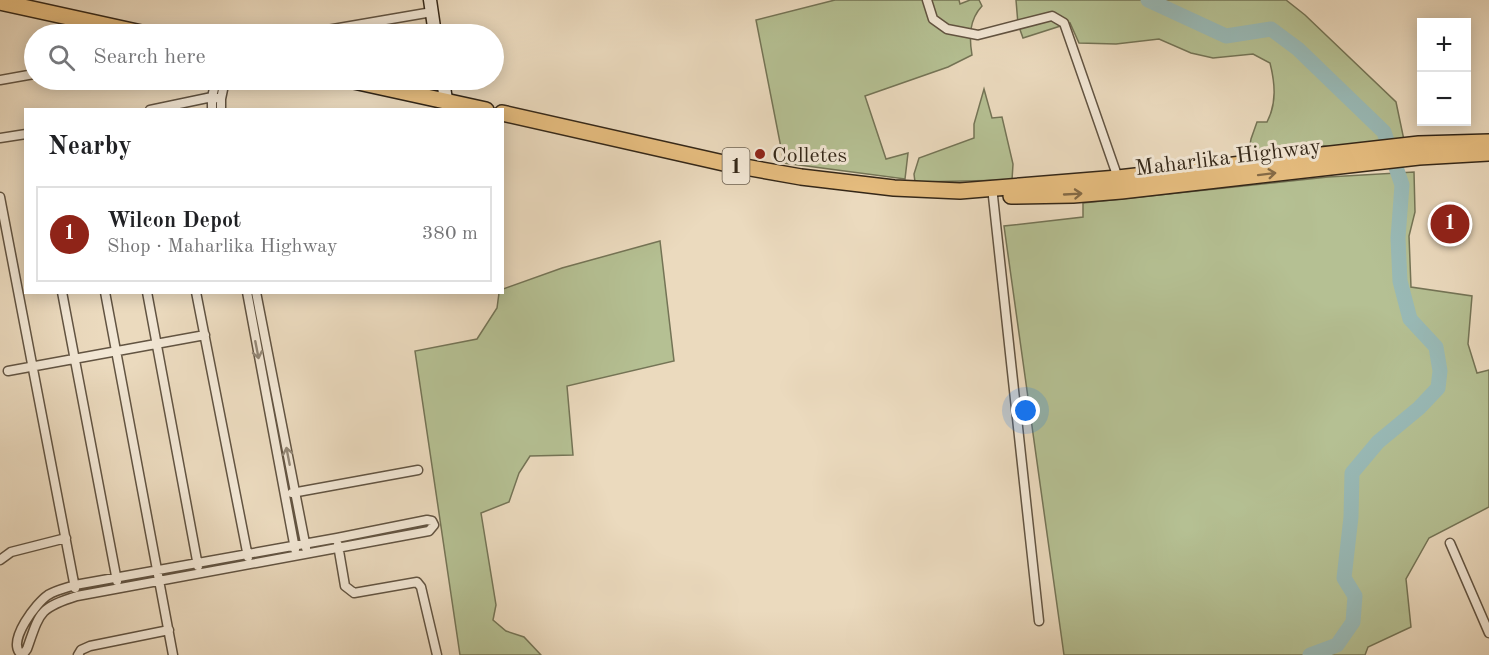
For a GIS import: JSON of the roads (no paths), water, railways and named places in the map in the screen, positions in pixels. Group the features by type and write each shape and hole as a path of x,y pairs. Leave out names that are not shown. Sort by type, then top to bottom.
{"highway":[{"path":"3,1 87,24"},
{"path":"398,90 478,108"},
{"name":"Maharlika Highway","path":"504,113 728,164 790,175 894,188 1073,195 1112,192 1353,158 1489,142"},
{"name":"Maharlika Highway","path":"1419,150 1489,153"},
{"name":"Maharlika Highway","path":"992,192 1118,178 1353,158"}],"street":[{"path":"927,0 933,19 947,29 978,34 1052,16 1064,24 1118,178"},
{"path":"349,24 431,6 434,24"},
{"path":"0,80 24,76"},
{"path":"216,90 216,98 220,108"},
{"path":"214,108 220,90"},
{"path":"444,90 446,100"},
{"path":"160,108 216,98"},
{"path":"0,138 24,134"},
{"path":"992,192 1039,621"},
{"path":"0,197 77,596"},
{"path":"62,294 119,589"},
{"path":"105,294 173,655"},
{"path":"147,294 199,574"},
{"path":"196,294 249,565"},
{"path":"247,294 296,556"},
{"path":"256,294 307,554"},
{"path":"8,371 205,335"},
{"path":"286,494 418,470"},
{"path":"427,520 432,521 434,525 429,531 77,596 54,603 39,615 27,649 20,654 17,650 16,643 32,610 48,595 75,585 294,546 427,520"},
{"path":"0,560 11,552 66,538"},
{"path":"337,538 345,586 354,594 417,582 421,587 437,655"},
{"path":"1450,543 1489,633"},
{"path":"78,655 81,650 90,646 169,630"}],"waterway":[{"path":"1148,0 1226,36 1271,29 1298,49 1384,132 1402,185 1398,238 1400,281 1410,319 1436,347 1440,371 1438,388 1419,408 1378,442 1352,473 1351,517 1344,578 1355,596 1353,622 1337,645 1310,655"}],"place":[{"name":"Colletes","path":"760,154"},
{"name":"Wilcon Depot","path":"1450,224"}]}
